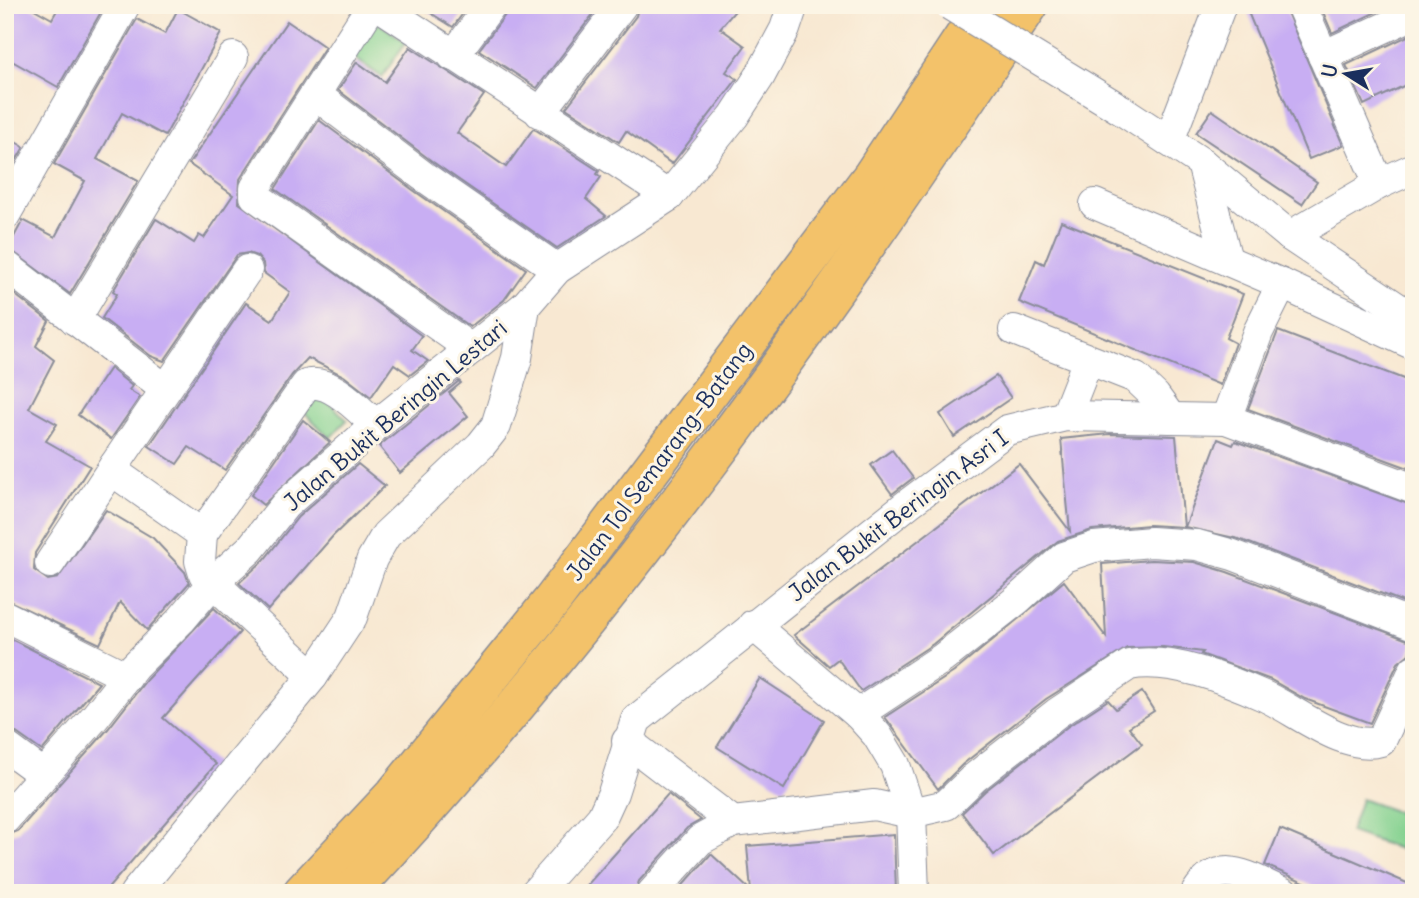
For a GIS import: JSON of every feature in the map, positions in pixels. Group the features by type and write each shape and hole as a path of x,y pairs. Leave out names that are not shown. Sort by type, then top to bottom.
{"highway":[{"name":"Jalan Tol Semarang–Batang","path":"302,893 394,795 561,590 872,176 985,5"},
{"name":"Jalan Tol Semarang–Batang","path":"350,893 421,817 576,631 740,420 906,192 1029,5"}],"street":[{"path":"5,215 125,5"},
{"path":"372,5 254,188 256,199 471,349"},
{"path":"378,5 669,195"},
{"path":"453,56 491,5"},
{"path":"540,113 622,5"},
{"name":"Jalan Bukit Beringin Lestari","path":"5,819 127,677 181,621 213,582 250,549 285,505 376,425 525,306 557,269 669,195 734,116 761,76 785,29 793,5"},
{"path":"950,5 1120,109 1202,163 1290,236 1414,319"},
{"path":"1169,141 1221,5"},
{"path":"1301,5 1380,184"},
{"path":"1323,56 1414,14"},
{"path":"75,320 233,57"},
{"path":"316,95 423,176 557,269"},
{"path":"1202,163 1227,260"},
{"path":"1290,236 1380,184 1414,168"},
{"path":"1095,204 1282,284 1414,345"},
{"path":"5,264 165,389"},
{"path":"50,563 247,270"},
{"path":"1226,419 1258,332 1282,284"},
{"path":"135,893 313,676 352,617 372,559 386,535 481,445 496,426 517,358 525,306"},
{"path":"1014,330 1146,385 1171,418"},
{"path":"1066,415 1088,360"},
{"path":"313,676 201,568 202,534 306,385 323,386 348,401 376,425"},
{"name":"Jalan Bukit Beringin Asri I","path":"535,893 602,817 614,793 627,741 636,720 753,625 1007,430 1066,415 1226,419 1414,489"},
{"path":"114,466 121,477 202,534"},
{"path":"858,714 943,658 1018,599 1064,557 1094,547 1151,542 1197,545 1233,555 1414,625"},
{"path":"5,616 127,677"},
{"path":"753,625 858,714 877,735 895,765 911,813 914,893"},
{"path":"652,893 700,840 733,822 873,805 911,813 946,805 974,778 1057,713 1119,670 1142,662 1206,675 1264,696 1355,744 1381,741 1414,670"},
{"path":"627,741 733,822"},
{"path":"5,746 43,774"},
{"path":"1196,893 1205,878 1221,870 1234,872 1284,893"}],"green space":[{"path":"377,22 406,42 382,77 353,57"},
{"path":"320,393 347,420 330,438 303,411"},
{"path":"1361,799 1414,818 1414,854 1350,832"}],"building":[{"path":"14,5 27,5 52,19 60,5 105,5 58,87 5,57 5,20"},
{"path":"418,5 469,5 453,27"},
{"path":"508,5 600,5 537,88 479,50 505,15"},
{"path":"639,5 740,5 720,28 745,46 726,72 737,79 672,164 626,131 619,142 566,108 636,16"},
{"path":"1245,5 1284,5 1343,145 1309,159"},
{"path":"1320,5 1391,5 1332,33"},
{"path":"178,9 221,33 165,136 122,113 97,159 138,181 70,294 8,248 23,220 55,237 85,181 54,164 137,19 165,34"},
{"path":"287,21 325,47 240,179 239,203 422,336 412,350 428,361 410,375 394,364 371,397 344,376 308,358 292,375 225,470 189,447 177,464 149,446 246,303 272,320 290,292 264,273 263,263 257,256 248,253 237,255 164,361 151,356 102,318 117,294 113,291 156,219 194,243 199,235 204,238 233,195 189,164"},
{"path":"1414,33 1414,81 1364,105 1346,65"},
{"path":"410,47 484,95 457,133 506,167 533,129 536,130 599,171 597,174 601,177 586,199 606,216 557,248 433,162 338,90 357,62 385,82"},
{"path":"1212,110 1317,182 1302,204 1196,133"},
{"path":"319,120 526,269 504,300 470,327 275,189"},
{"path":"5,136 24,147 5,179"},
{"path":"1061,221 1243,294 1226,338 1235,343 1220,385 1019,302 1036,260 1044,264"},
{"path":"5,287 49,321 36,346 54,360 29,408 57,424 46,441 90,466 35,553 34,570 48,580 58,578 106,510 153,538 185,572 189,583 147,630 120,602 100,644 5,599"},
{"path":"1278,331 1414,383 1414,470 1248,409"},
{"path":"110,368 132,386 129,390 140,397 111,439 78,415"},
{"path":"996,376 1011,398 954,437 940,414"},
{"path":"459,381 461,383 449,393 468,416 400,473 379,446"},
{"path":"303,420 330,442 263,505 251,495"},
{"path":"1110,434 1176,436 1184,527 1149,525 1092,530 1058,541 933,644 861,691 838,659 829,666 794,635 1019,464 1070,531 1061,439"},
{"path":"1218,439 1233,445 1235,441 1414,506 1414,606 1239,539 1185,527"},
{"path":"892,450 913,478 892,494 871,465"},
{"path":"358,464 385,486 333,536 268,610 239,583 264,560 298,517"},
{"path":"1151,560 1194,562 1227,572 1413,642 1409,654 1398,663 1370,723 1305,699 1271,680 1201,654 1203,652 1163,647 1127,648 1046,699 963,764 938,789 885,717 954,672 1064,581 1106,637 1102,564"},
{"path":"214,608 240,632 163,718 216,764 104,893 5,893 5,836 18,831 108,729 147,679"},
{"path":"5,636 99,683 42,751 15,732 5,729"},
{"path":"760,678 824,720 784,789 717,747"},
{"path":"1142,692 1154,711 1129,727 1142,744 994,855 962,813 985,791 1067,727 1108,700 1116,709"},
{"path":"668,794 701,820 687,828 639,881 635,893 580,893"},
{"path":"1280,829 1414,886 1414,893 1329,893 1265,865"},
{"path":"894,834 896,893 676,893 711,854 751,891 747,846"}]}
